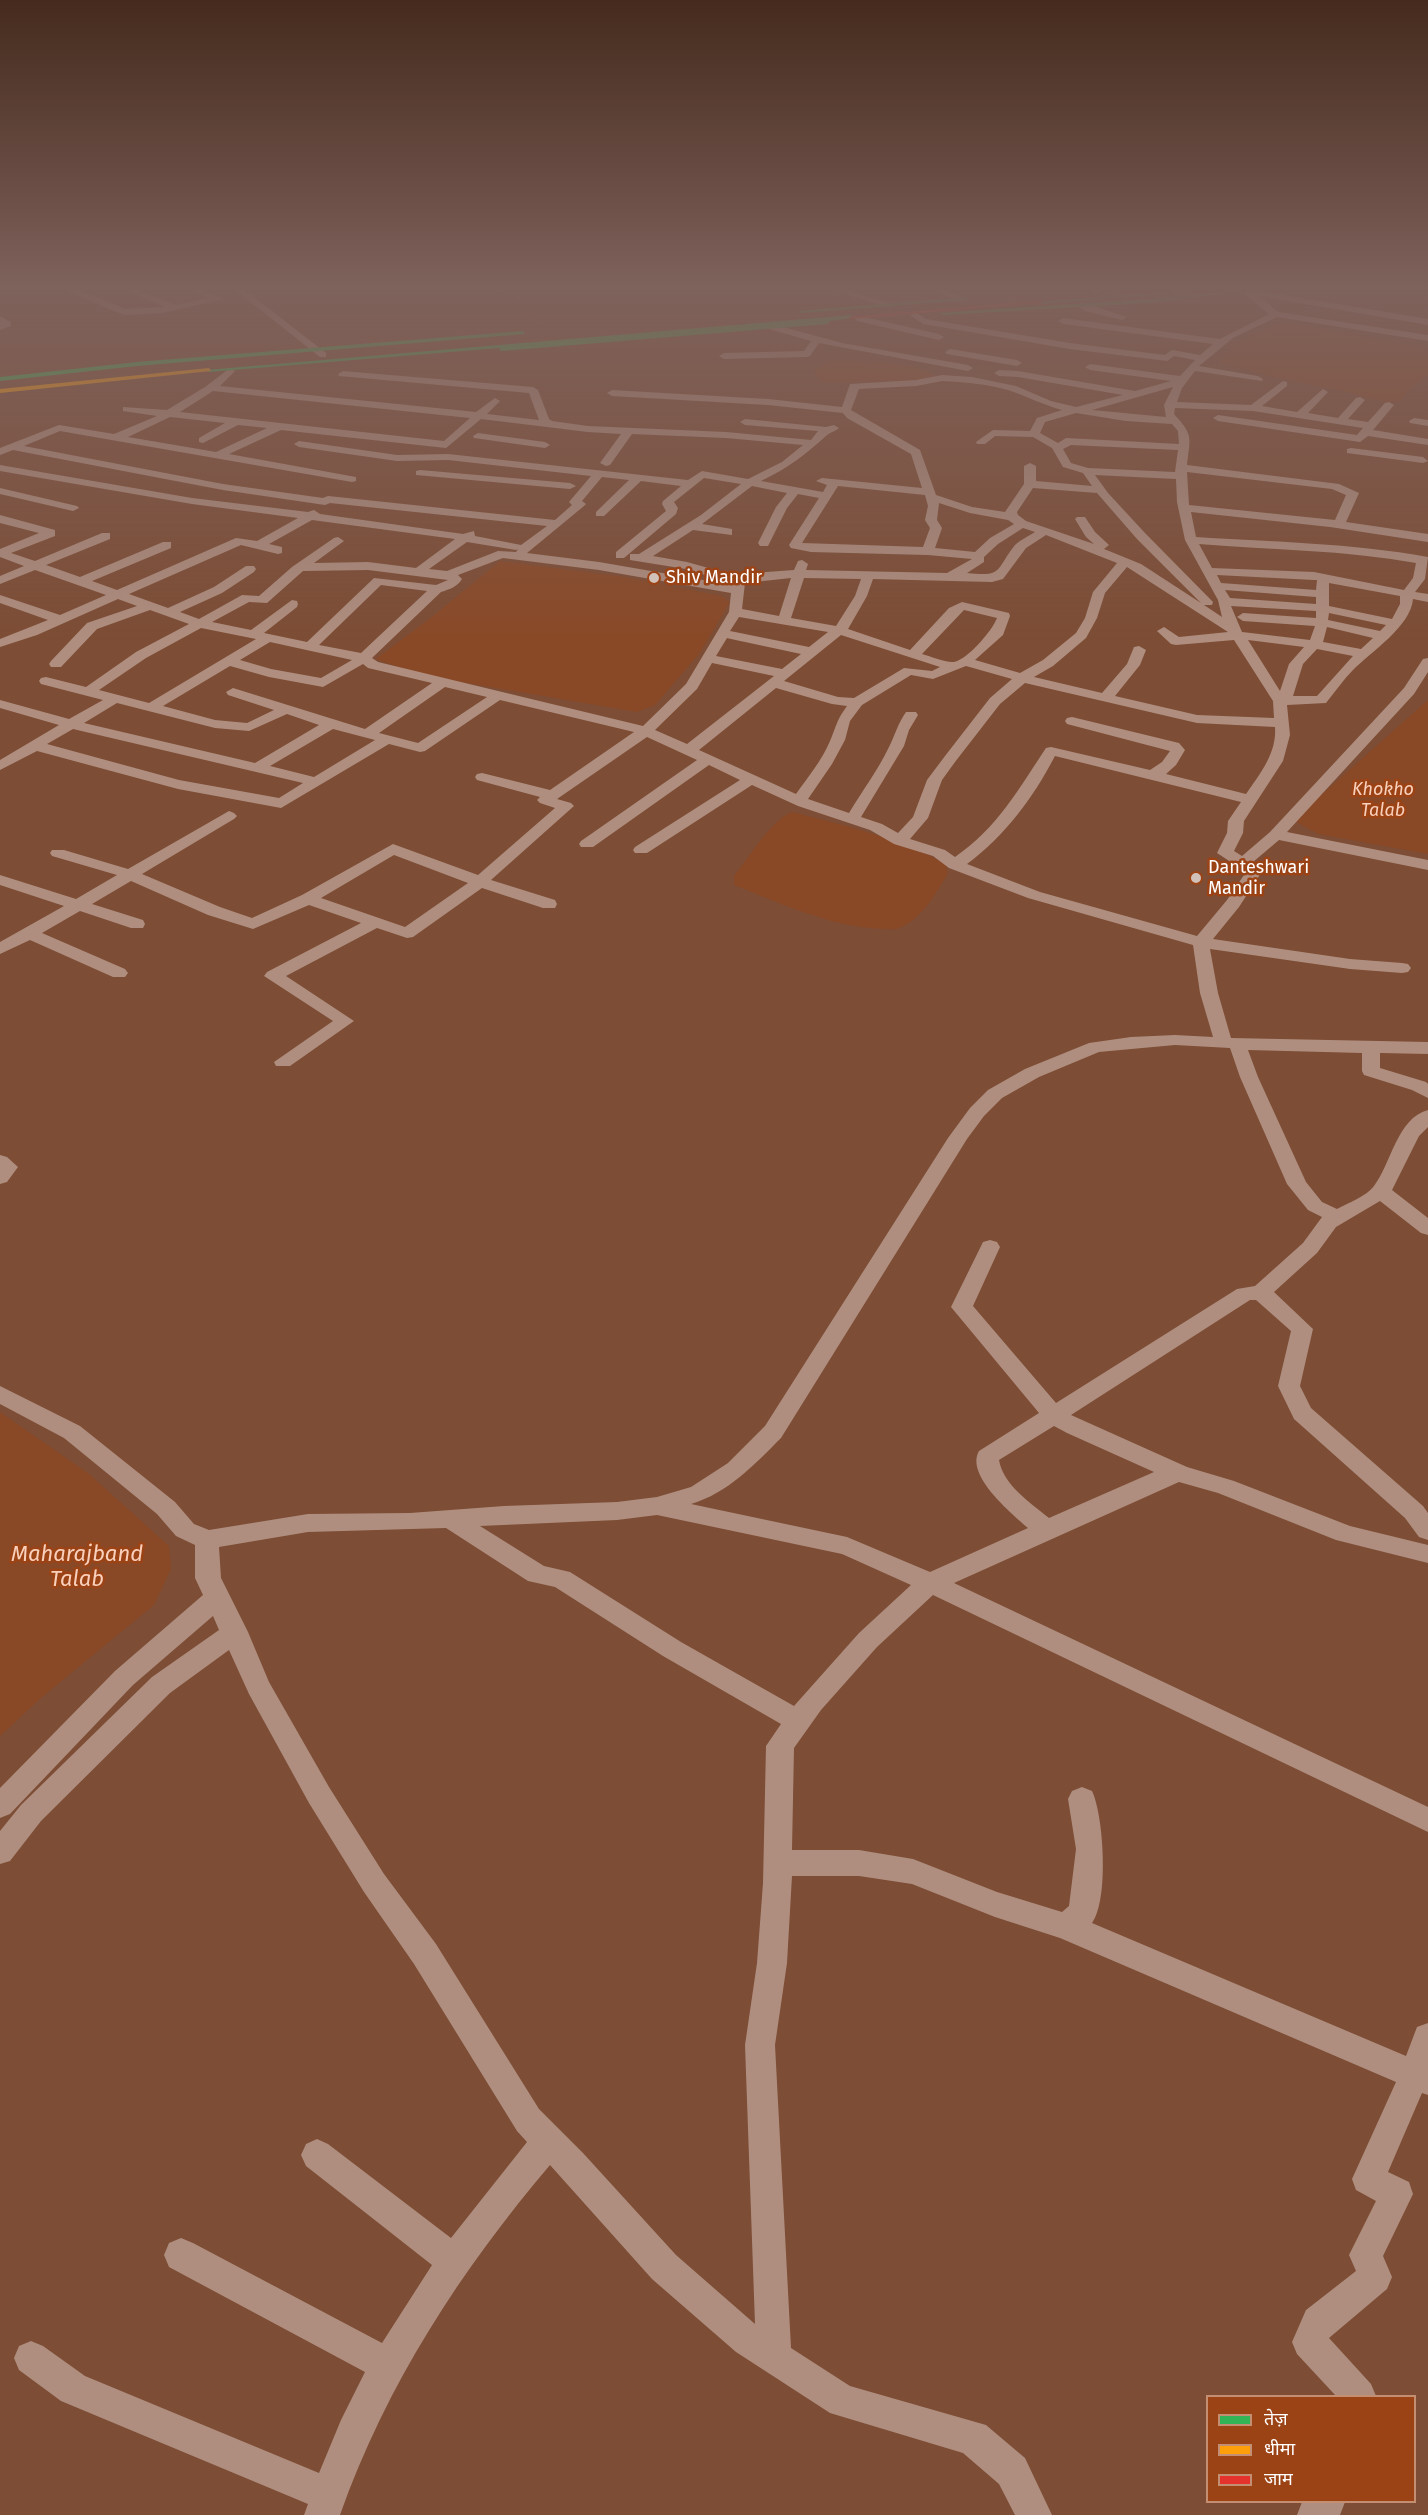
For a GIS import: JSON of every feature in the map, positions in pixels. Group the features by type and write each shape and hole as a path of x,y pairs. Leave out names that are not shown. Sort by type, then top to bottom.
{"street":[{"path":"36,452 117,438 179,406"},
{"path":"262,464 332,423 355,406"},
{"path":"382,406 628,432 726,435 813,442"},
{"path":"430,411 436,406"},
{"path":"128,409 280,426 332,423 446,445 490,406"},
{"path":"539,406 544,420 550,425"},
{"path":"758,423 776,406"},
{"path":"796,406 846,410 916,452 934,506 931,520 936,528 928,551"},
{"path":"846,410 848,406"},
{"path":"1062,406 1126,418 1171,412 1191,406"},
{"path":"1035,434 1035,428 1041,420 1090,406"},
{"path":"1171,412 1173,406"},
{"path":"1243,406 1341,421 1366,432"},
{"path":"1300,415 1309,406"},
{"path":"1341,421 1354,406"},
{"path":"1388,406 1350,452 1423,460"},
{"path":"1171,412 1366,432 1428,442"},
{"path":"1171,412 1184,430 1182,462 1184,508 1191,540 1225,602 1227,616 1280,701 1283,735 1276,760 1248,799 1236,821 1235,833 1225,853 1255,870 1233,903 1201,942 1204,975 1215,1020 1231,1043 1249,1077 1296,1184 1314,1206 1338,1217"},
{"path":"642,558 691,526 752,481 786,464 825,431 858,419"},
{"path":"203,440 238,420"},
{"path":"1414,421 1428,423"},
{"path":"735,422 821,428 825,431"},
{"path":"524,442 550,425"},
{"path":"124,498 174,477 280,426"},
{"path":"0,452 10,441 30,440 59,428 262,464 356,472"},
{"path":"448,575 502,554 522,551 558,524 580,504 575,502 628,432"},
{"path":"981,442 993,433 1035,434 1056,446 1067,465 1087,471 1182,462 1288,468"},
{"path":"478,436 545,445"},
{"path":"10,441 36,452 326,501 558,524"},
{"path":"1056,446 1066,445 1066,441 1335,486 1353,493 1339,524"},
{"path":"289,449 603,468 639,477 690,483"},
{"path":"326,501 352,479 356,472 381,456"},
{"path":"439,458 420,473 570,486"},
{"path":"1017,520 1011,512 1030,484 1030,466"},
{"path":"0,468 137,492 465,538 599,566 738,585 753,578 797,574 955,576 988,579 999,576 1021,546 1047,530"},
{"path":"773,471 834,483 930,495 970,510 1017,520 1047,530 1137,567 1237,634"},
{"path":"1087,471 1141,536 1210,606 1208,613"},
{"path":"738,585 687,566 614,554 672,512 669,501 702,474 752,481 826,496"},
{"path":"447,475 440,483 509,490"},
{"path":"600,514 639,477"},
{"path":"834,483 795,545 811,548 928,551 978,556"},
{"path":"1030,484 1101,490"},
{"path":"764,543 782,507 795,490"},
{"path":"0,491 73,508"},
{"path":"257,546 312,516 329,503 326,501"},
{"path":"1184,508 1339,524 1428,538"},
{"path":"419,571 492,518"},
{"path":"1081,519 1090,534 1103,545 1093,548"},
{"path":"955,576 980,559 978,556 1017,520"},
{"path":"0,528 6,521 51,533 0,553"},
{"path":"691,526 728,532"},
{"path":"1349,573 1382,530"},
{"path":"0,580 106,536"},
{"path":"1191,540 1340,551 1365,550 1426,560 1419,579 1407,594 1408,598 1402,613 1383,636 1349,667 1321,700 1280,701"},
{"path":"88,692 141,656 247,598 262,600 301,567 338,541"},
{"path":"1,642 61,620 240,542 278,550"},
{"path":"79,582 166,545"},
{"path":"784,621 797,574 811,548"},
{"path":"0,553 201,624 364,658 373,665 646,731 799,801 876,827 900,840 939,853 955,865 1034,895 1201,942 1350,964 1402,968"},
{"path":"900,840 920,818 935,780 995,701 1022,678 1048,663 1082,635 1091,618 1099,592 1125,562"},
{"path":"301,567 368,566 448,575 456,579 449,585 436,589 378,581 310,646"},
{"path":"168,613 218,590 250,569"},
{"path":"1207,570 1323,578 1349,573 1407,594 1428,598"},
{"path":"688,750 781,679 839,630 849,619 868,576"},
{"path":"1280,701 1286,698 1289,679 1298,661 1319,638 1323,578"},
{"path":"308,899 407,933 480,882 566,806 545,800 646,731 692,686 735,612 738,585"},
{"path":"1216,586 1322,601 1394,623"},
{"path":"230,662 269,673 322,683 364,658 436,589"},
{"path":"1225,602 1322,601"},
{"path":"3,602 61,620"},
{"path":"253,635 292,604"},
{"path":"56,664 92,626 149,606"},
{"path":"799,801 825,764 838,740 843,721 856,702 909,671 933,675 959,665 998,632 1004,616 962,606 954,611 913,655"},
{"path":"735,612 839,630 913,655 1107,696 1197,719 1282,723"},
{"path":"1227,616 1321,622 1383,636"},
{"path":"1164,630 1172,639 1185,641 1237,634 1315,644 1364,654"},
{"path":"731,635 813,652"},
{"path":"150,708 268,638"},
{"path":"1107,696 1133,665 1139,650"},
{"path":"707,658 781,679 837,701 856,702"},
{"path":"1244,862 1276,835 1409,691 1428,662"},
{"path":"46,681 215,724 249,727 287,710"},
{"path":"367,734 412,705 442,682"},
{"path":"233,692 331,724 420,748 497,696"},
{"path":"0,766 114,699"},
{"path":"0,704 70,724 314,781"},
{"path":"852,820 897,746 902,730 911,715"},
{"path":"1072,721 1174,747 1178,750 1164,770 1152,775"},
{"path":"256,768 331,724"},
{"path":"36,746 178,784 281,803 387,739"},
{"path":"955,865 975,852 1015,808 1034,784 1051,751 1248,799"},
{"path":"587,844 708,759"},
{"path":"482,777 552,795"},
{"path":"640,850 751,779"},
{"path":"0,949 230,816"},
{"path":"1276,835 1428,865"},
{"path":"58,853 129,874 214,911 253,924 308,899 393,849 480,882 549,904"},
{"path":"0,880 136,924"},
{"path":"283,1062 345,1022 273,976 376,922"},
{"path":"29,934 119,973"},
{"path":"0,1394 72,1432 166,1508 185,1530 207,1540 308,1522 363,1523 616,1511 657,1506 699,1493 736,1469 773,1432 958,1138 977,1112 995,1094 1032,1073 1095,1047 1153,1041 1428,1048"},
{"path":"1371,1046 1371,1071 1419,1086 1428,1092"},
{"path":"1046,1530 994,1481 987,1466 987,1457 1245,1294 1261,1292 1310,1248 1329,1222 1381,1192 1411,1133 1428,1116"},
{"path":"0,1161 8,1167 0,1178"},
{"path":"1381,1192 1428,1228"},
{"path":"990,1247 962,1307 1052,1414 1075,1427 1179,1473 1227,1487 1345,1534 1428,1554"},
{"path":"1261,1292 1302,1329 1289,1386 1302,1413 1414,1512 1428,1531"},
{"path":"774,2357 760,2045 772,1963 780,1746 812,1702 868,1640 930,1583 1164,1477 1179,1473"},
{"path":"657,1506 847,1546 930,1583 1428,1820"},
{"path":"450,1519 537,1574 561,1579 672,1649 798,1721"},
{"path":"207,1540 208,1578 235,1632 258,1686 325,1805 374,1883 425,1954 528,2120 572,2164 664,2267 748,2340 842,2401 973,2438 1012,2471 1034,2515"},
{"path":"0,1806 124,1678 218,1597"},
{"path":"0,1852 32,1813 161,1685 235,1632"},
{"path":"1065,1926 1083,1913 1090,1850 1082,1799"},
{"path":"777,1863 859,1863 913,1872 995,1904 1065,1926 1421,2077"},
{"path":"1357,2395 1309,2342 1318,2322 1375,2277 1366,2255 1397,2194 1368,2179 1421,2077 1428,2037"},
{"path":"31,2358 73,2389 326,2505 359,2422 389,2366 455,2262 514,2181 549,2141"},
{"path":"317,2155 455,2262"},
{"path":"182,2255 389,2366"},
{"path":"1315,2515 1326,2503"}],"water":[{"path":"500,561 625,577 722,596 730,602 699,654 655,705 637,712 420,675 376,659"},
{"name":"Khokho Talab","path":"1428,700 1428,854 1318,834 1293,820"},
{"path":"793,812 911,847 945,864 948,873 921,912 898,929 866,928 827,920 734,885 734,876 769,830 785,815"},
{"name":"Maharajband Talab","path":"0,1412 89,1474 169,1546 171,1569 154,1605 42,1697 0,1736"}],"place":[{"name":"Shiv Mandir","path":"654,578"},
{"name":"Danteshwari Mandir","path":"1196,878"}]}
